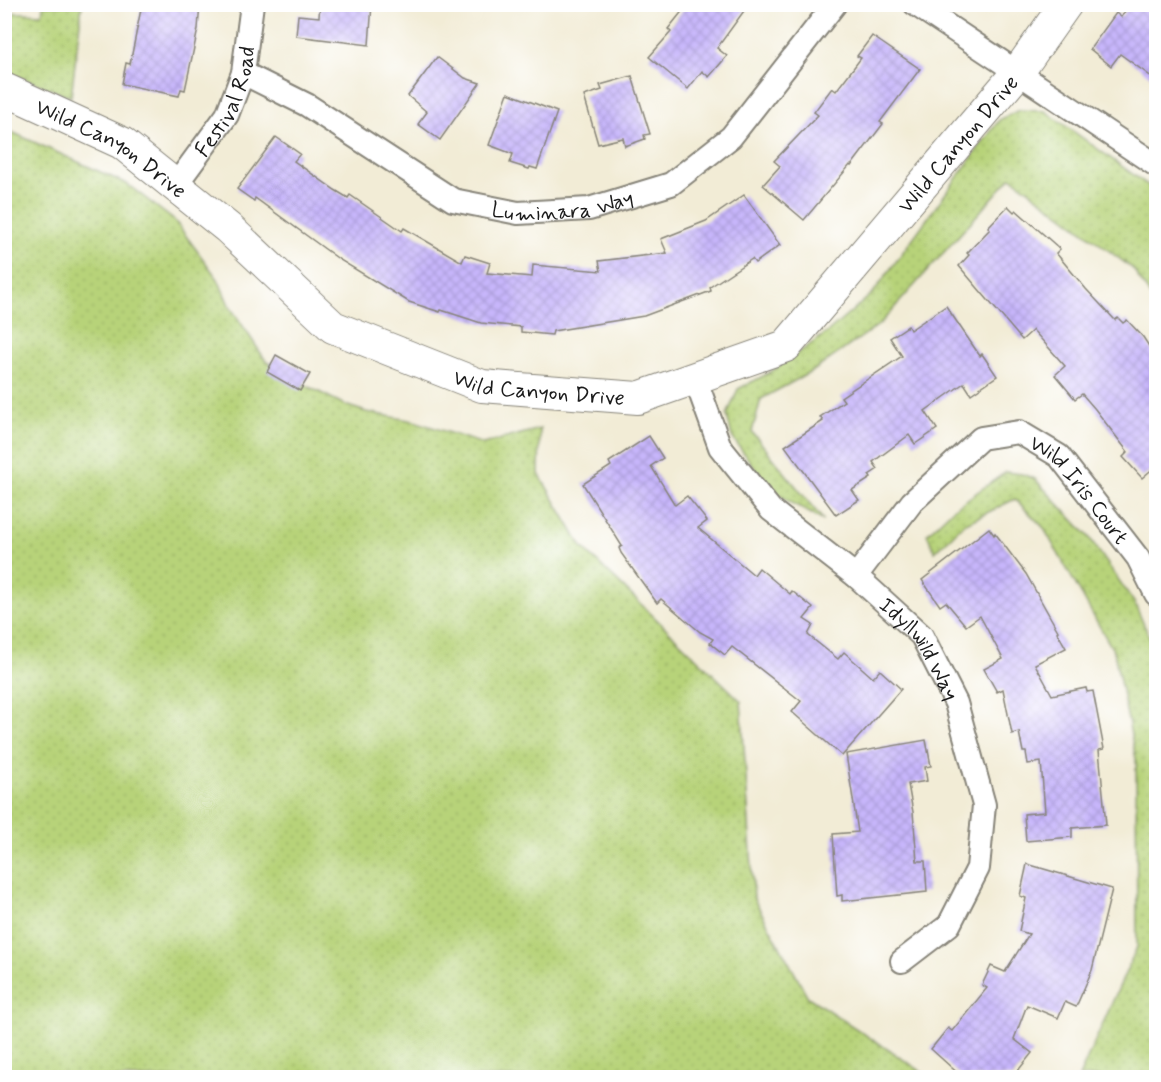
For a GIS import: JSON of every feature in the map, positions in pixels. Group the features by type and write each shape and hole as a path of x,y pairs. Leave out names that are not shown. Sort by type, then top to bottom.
{"street":[{"name":"Festival Road","path":"175,186 227,115 243,73 252,4"},
{"name":"Luminara Way","path":"243,73 307,105 453,201 518,213 588,209 671,183 731,137 835,4"},
{"path":"915,4 1156,165"},
{"name":"Wild Canyon Drive","path":"4,89 122,143 228,228 333,327 482,386 638,399 786,346 1018,72 1066,4"},
{"name":"Idyllwild Way","path":"695,378 720,447 771,510 856,576 922,636 956,703 984,805 978,868 949,926 902,961"},
{"name":"Wild Iris Court","path":"856,576 912,502 981,438 1019,432 1059,456 1138,558 1156,594"}],"green space":[{"path":"43,5 82,5 71,97 5,71 5,12 42,14"},
{"path":"1019,110 1045,111 1156,191 1156,305 1133,269 1011,177 880,324 813,371 761,399 752,432 824,521 771,491 732,437 727,415 738,389 769,373 828,332 873,293 999,120"},
{"path":"5,129 127,184 175,221 218,279 229,305 266,361 309,387 345,405 366,412 414,421 483,444 540,429 539,474 582,547 741,701 754,899 808,997 930,1077 5,1078"},
{"path":"1006,472 1022,474 1035,479 1089,537 1134,602 1156,652 1156,1073 1154,1077 1079,1077 1137,947 1136,759 1114,652 1043,527 1015,499 964,524 935,552 927,534 953,509"}],"building":[{"path":"142,4 200,4 198,29 185,90 181,89 179,96 122,84 126,63 130,64"},
{"path":"320,4 372,4 369,45 296,36 298,15 319,17"},
{"path":"688,4 749,4 717,48 727,56 709,77 702,71 688,89 649,57 671,32 668,29"},
{"path":"1130,4 1156,4 1156,80 1120,54 1111,66 1090,49 1116,13 1121,17"},
{"path":"872,36 920,69 880,122 883,124 851,166 804,220 763,185 780,166 774,161 818,115 814,112 832,88 836,91 861,58 857,56"},
{"path":"437,57 465,78 480,83 440,140 418,124 427,112 408,96"},
{"path":"632,76 650,134 644,135 645,139 625,146 623,138 598,144 584,96 602,90 600,85"},
{"path":"508,93 557,112 537,169 510,163 513,154 489,145"},
{"path":"276,137 300,154 294,161 335,190 348,198 350,195 402,231 404,228 462,262 465,255 490,263 487,273 532,277 533,265 601,271 599,261 667,253 661,239 706,221 744,195 780,245 755,263 752,259 710,287 711,291 644,316 553,331 552,335 521,332 521,327 481,323 409,302 340,260 255,198 254,201 237,189"},
{"path":"1008,206 1014,212 1016,210 1060,249 1056,253 1086,289 1115,320 1118,318 1123,323 1127,320 1143,337 1156,357 1156,466 1142,478 1123,457 1128,452 1095,409 1082,394 1075,399 1055,375 1065,366 1033,330 1022,340 959,266 969,255 967,253 990,229 988,227"},
{"path":"946,306 980,356 982,354 997,376 971,394 964,383 925,411 937,429 915,444 909,435 873,462 878,469 869,475 871,478 852,490 859,500 836,515 785,446 823,421 820,417 844,401 841,397 902,356 890,338 908,326 910,330"},
{"path":"276,355 310,374 300,391 267,372"},
{"path":"649,436 663,458 651,466 675,505 687,496 707,521 698,528 754,575 759,568 790,594 792,591 813,608 804,619 813,625 808,635 838,659 844,652 873,678 880,670 901,689 842,756 792,712 801,701 732,647 725,655 710,643 713,639 700,632 661,599 657,603 621,553 619,548 622,546 583,484 611,466 609,462"},
{"path":"989,528 1026,574 1066,648 1035,664 1052,695 1086,688 1087,692 1093,691 1104,749 1099,750 1106,825 1072,828 1072,837 1026,841 1024,814 1045,812 1041,762 1028,764 1019,732 1012,734 1003,689 997,692 984,669 1003,659 980,616 966,626 946,602 940,606 922,580"},
{"path":"926,740 931,766 925,767 927,781 908,784 917,861 925,861 927,892 842,901 842,895 837,896 833,834 858,832 846,754"},
{"path":"1027,864 1112,889 1092,970 1076,1007 1065,1002 1058,1018 1027,1005 1014,1039 1032,1053 1013,1077 962,1077 931,1049 948,1028 952,1031 987,988 982,985 991,966 1005,972 1029,934 1019,931 1026,898 1020,896"}]}
